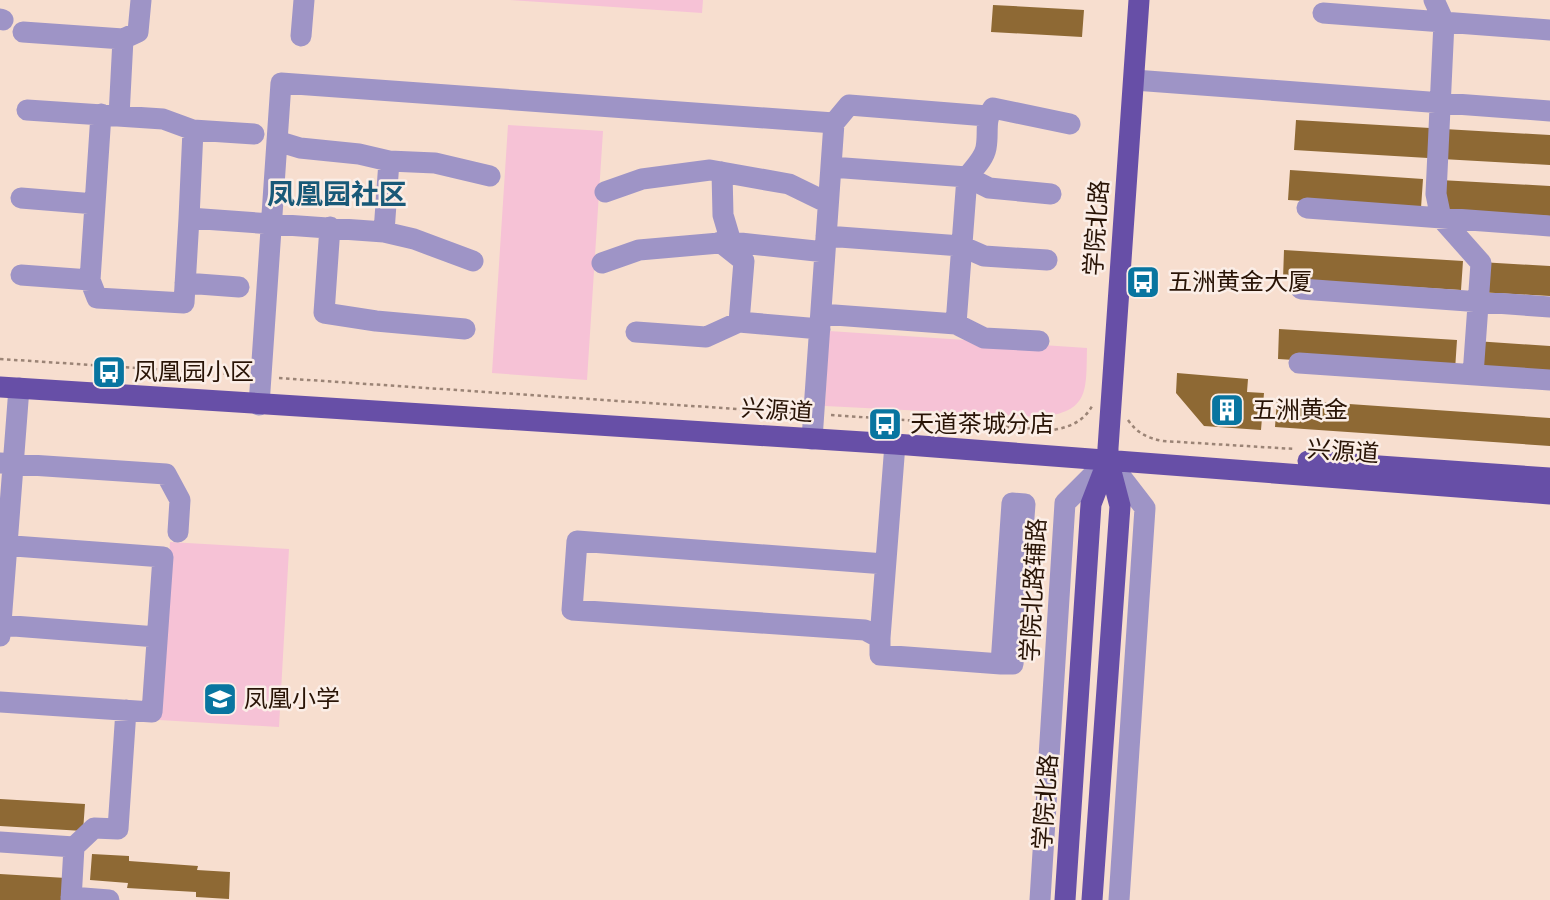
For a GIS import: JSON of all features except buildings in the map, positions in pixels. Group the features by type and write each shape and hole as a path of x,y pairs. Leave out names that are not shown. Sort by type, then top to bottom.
{"main road":[{"name":"学院北路","path":"1065,900 1091,504 1108,454 1139,0"},
{"name":"兴源道","path":"0,374 813,426 1550,494"},
{"name":"兴源道","path":"9,388 260,391"},
{"name":"兴源道","path":"813,426 895,444 1550,478"},
{"name":"学院北路","path":"1092,900 1121,506 1108,454"}],"street":[{"path":"23,32 123,39 138,32 141,0"},
{"path":"301,36 304,0"},
{"path":"1434,0 1444,22 1436,194 1441,218 1481,263 1473,375"},
{"path":"1323,13 1550,30"},
{"path":"123,39 94,204 90,279 97,298 184,303 193,130"},
{"path":"1134,80 1550,111"},
{"path":"260,391 281,83 834,123"},
{"path":"813,426 834,123 849,105 987,116"},
{"path":"956,324 967,177 982,158 986,148 987,116 993,108 1070,124"},
{"path":"27,110 163,119 193,130 254,134"},
{"path":"277,141 300,148 359,153 389,161 435,163 490,176"},
{"path":"384,232 389,161"},
{"path":"831,167 967,177 989,188 1051,194"},
{"path":"605,192 642,179 710,170 789,184 828,203"},
{"path":"722,172 726,242 744,261 739,322"},
{"path":"21,198 94,204"},
{"path":"1307,208 1550,226"},
{"path":"189,218 384,232 415,239 473,261"},
{"path":"330,227 324,313 465,329"},
{"path":"602,263 639,250 726,242 961,246 984,256 1047,260"},
{"path":"21,275 90,279"},
{"path":"185,283 239,287"},
{"path":"1301,289 1550,307"},
{"path":"636,332 706,337 739,322 956,324 984,338 1039,341"},
{"path":"1299,363 1550,380"},
{"path":"0,636 9,388"},
{"path":"895,444 880,655 1001,664 1013,664 1025,504 1013,503 1001,664"},
{"path":"1108,454 1145,508 1119,900"},
{"name":"学院北路辅路","path":"1040,900 1065,503 1108,454"},
{"path":"6,463 166,474 180,500 178,532"},
{"path":"880,638 865,630 572,610 577,541 885,564"},
{"path":"0,702 152,712 163,557 3,546"},
{"path":"0,625 157,636"},
{"path":"108,900 71,899 75,846 94,828 118,829 126,710"},
{"path":"1053,711 1078,714"},
{"path":"1105,717 1132,722"},
{"path":"0,842 75,846"}],"path":[{"path":"0,359 260,391 813,426 1053,430 1071,427"}],"shaded area":[{"path":"510,0 703,0 702,13"},
{"path":"508,125 603,131 587,380 492,373"},
{"path":"829,331 1087,348 1085,387 1077,404 1068,410 1040,417 825,406"},
{"path":"170,542 289,549 279,727 159,720"}],"place":[{"name":"五洲黄金大厦","path":"1143,282"},
{"name":"凤凰园小区","path":"109,372"},
{"name":"五洲黄金","path":"1227,410"},
{"name":"天道茶城分店","path":"885,424"},
{"name":"凤凰小学","path":"220,699"}],"district":[{"name":"凤凰园社区","path":"337,195"}]}
